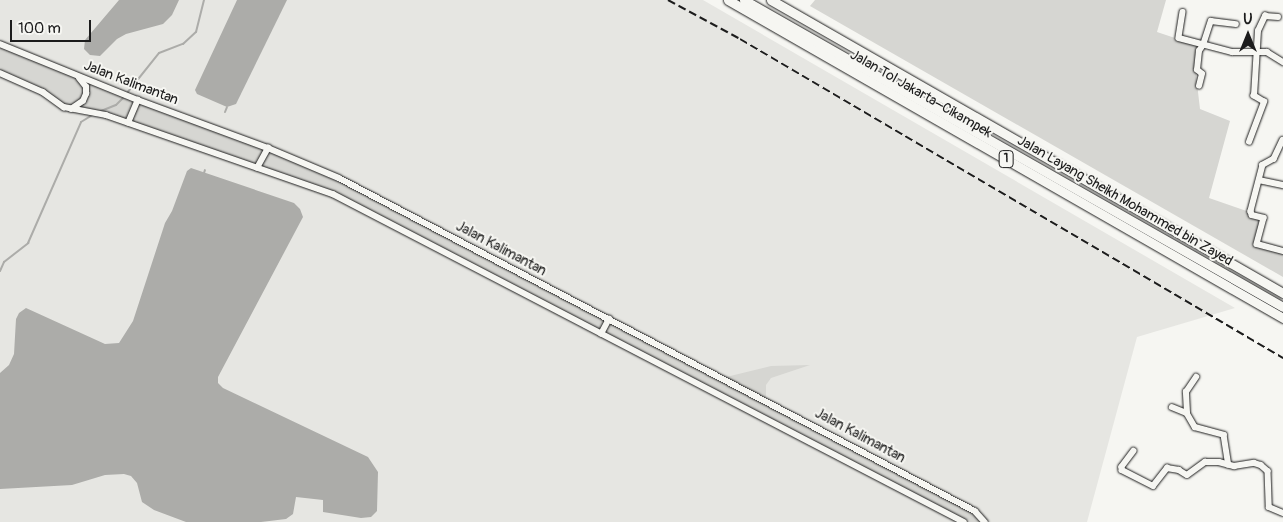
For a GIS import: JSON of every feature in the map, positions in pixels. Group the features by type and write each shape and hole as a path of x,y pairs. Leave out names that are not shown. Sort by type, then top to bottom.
{"highway":[{"name":"Jalan Tol Jakarta–Cikampek","path":"728,0 1283,318"},
{"name":"Jalan Layang Sheikh Mohammed bin Zayed","path":"744,0 1283,307"},
{"name":"Jalan Layang Sheikh Mohammed bin Zayed","path":"755,0 1283,301"},
{"name":"Jalan Tol Jakarta–Cikampek","path":"771,0 1283,293"}],"street":[{"path":"1183,12 1178,37 1203,46 1232,52 1266,52 1283,62"},
{"path":"1250,142 1264,102 1254,96 1258,32 1266,16 1278,17"},
{"path":"1199,86 1202,73 1197,70 1199,51 1203,46 1211,22 1236,24"},
{"name":"Jalan Kalimantan","path":"0,44 138,100 268,148 339,178 975,511"},
{"name":"Jalan Kalimantan","path":"0,73 28,84 51,97 60,106 106,115 333,194 964,522"},
{"path":"71,109 82,101 86,94 86,87 77,76"},
{"path":"128,123 138,100"},
{"path":"1283,140 1274,159 1263,165 1251,211 1252,214 1264,218 1257,244 1283,251"},
{"path":"257,168 268,148"},
{"path":"1259,180 1283,185"},
{"path":"601,334 609,320"},
{"path":"1196,377 1186,392 1186,413 1194,427 1215,430 1224,435 1229,465"},
{"path":"1172,407 1186,413"},
{"path":"1134,451 1122,466 1122,470 1152,486 1155,485 1167,468 1179,470 1187,475 1205,462 1239,466 1254,463 1267,469 1268,505 1272,509 1283,513"},
{"path":"975,511 979,522"},
{"path":"975,511 985,522"}],"shaded area":[{"path":"0,0 703,0 1235,308 1137,337 1087,522 0,522"},
{"path":"119,0 179,0 172,15 163,24 126,34 117,39 100,56 90,55 84,49 85,40"},
{"path":"237,0 287,0 236,104 227,107 197,94 195,90"},
{"path":"815,0 1166,0 1157,32 1199,46 1196,75 1200,109 1230,121 1209,198 1261,216 1256,242 1283,248 1283,277 810,6"},
{"path":"0,46 339,178 722,378 771,366 810,365 771,378 766,385 766,401 975,511 979,522 964,522 333,194 128,123 64,107 51,97 0,73"},
{"path":"191,168 294,203 300,209 303,217 218,377 218,383 223,388 368,457 378,472 377,511 371,517 361,518 323,512 323,500 296,497 293,514 286,519 261,522 186,522 154,510 142,502 137,483 131,476 124,474 105,475 72,485 0,489 0,373 9,365 14,354 16,319 19,313 26,308 105,344 119,343 133,321 165,223 172,211 187,171"}],"waterway":[{"path":"127,93 159,53 183,44 196,32 204,0"},
{"path":"101,111 116,105 124,97"},
{"path":"225,112 227,107"},
{"path":"0,271 4,262 28,243 81,122 94,114"}],"railway":[{"path":"668,0 740,39 1283,358"}]}
